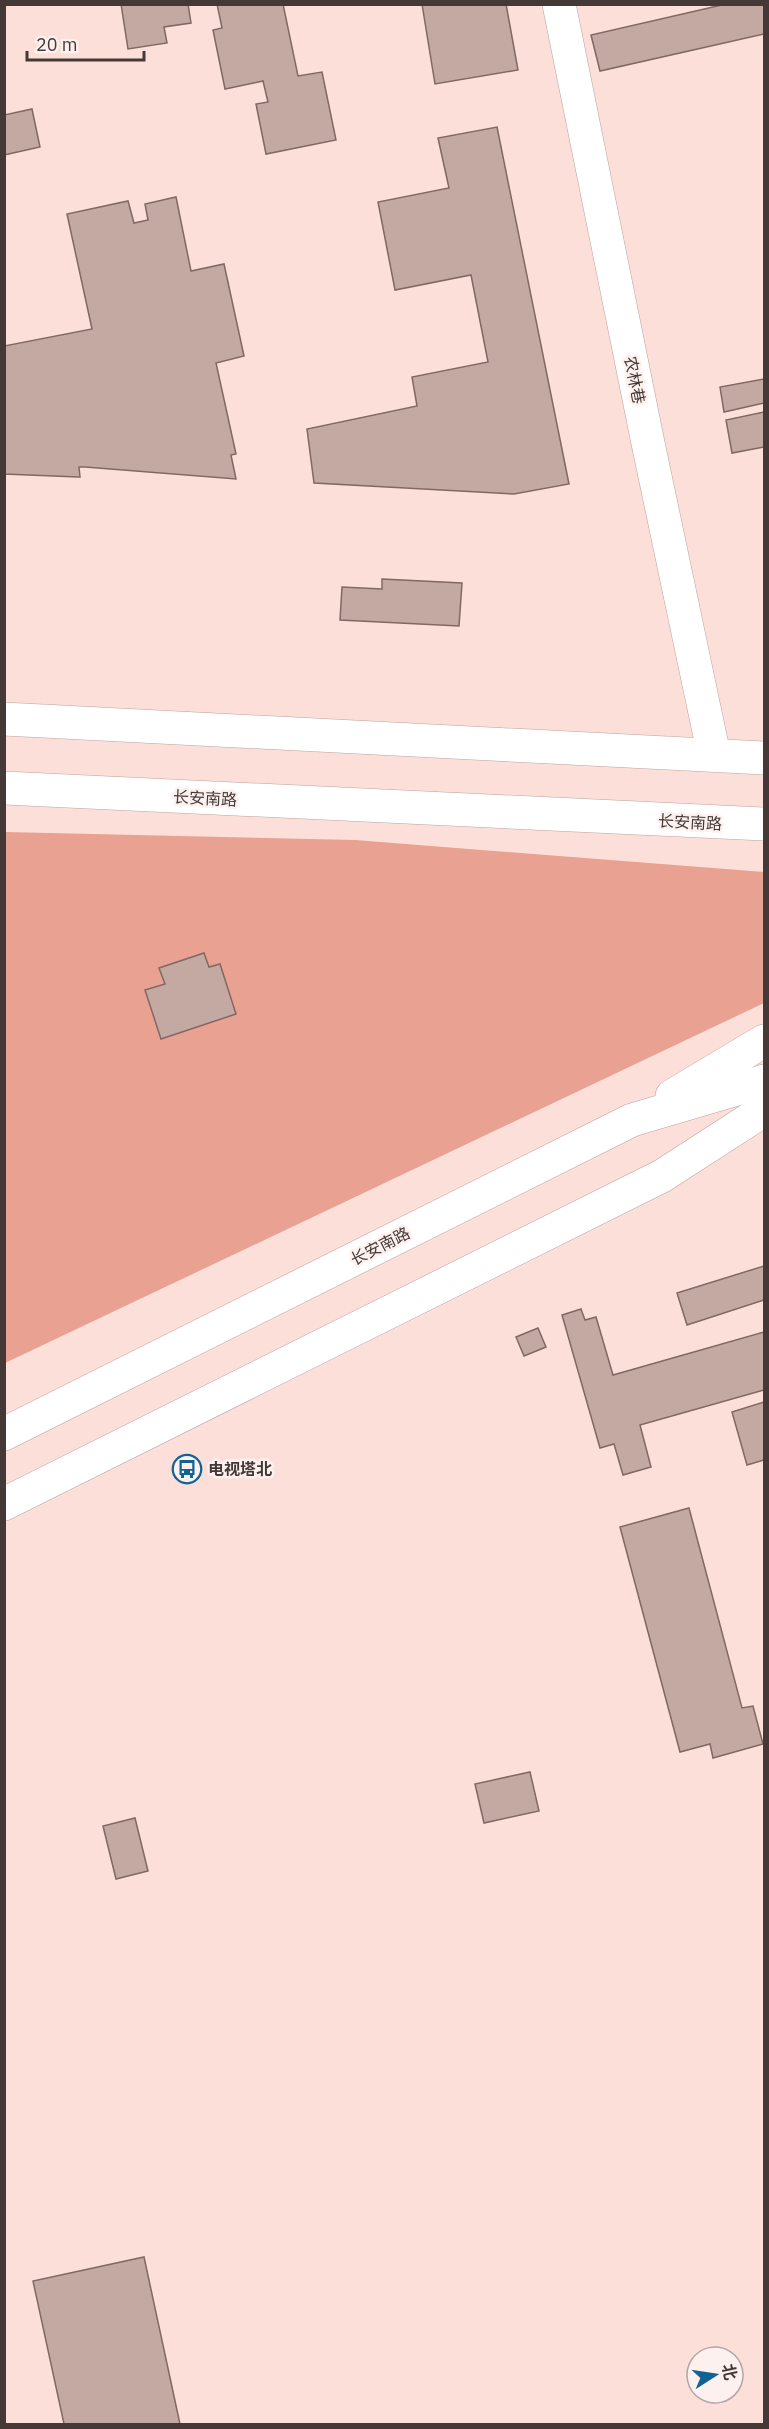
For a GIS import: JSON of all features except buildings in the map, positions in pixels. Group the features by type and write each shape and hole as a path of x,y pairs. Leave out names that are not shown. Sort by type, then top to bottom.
{"main road":[{"name":"农林巷","path":"559,4 645,432 714,755"},
{"path":"4,719 765,758"},
{"name":"长安南路","path":"4,788 765,824"},
{"path":"632,1120 765,1041"},
{"name":"长安南路","path":"4,1434 632,1120 765,1081"},
{"path":"4,1504 662,1176 765,1110"},
{"path":"4,1516 42,1485"}],"shaded area":[{"path":"5,832 355,840 764,872 764,1003 5,1363"}],"place":[{"name":"电视塔北","path":"187,1469"}]}
